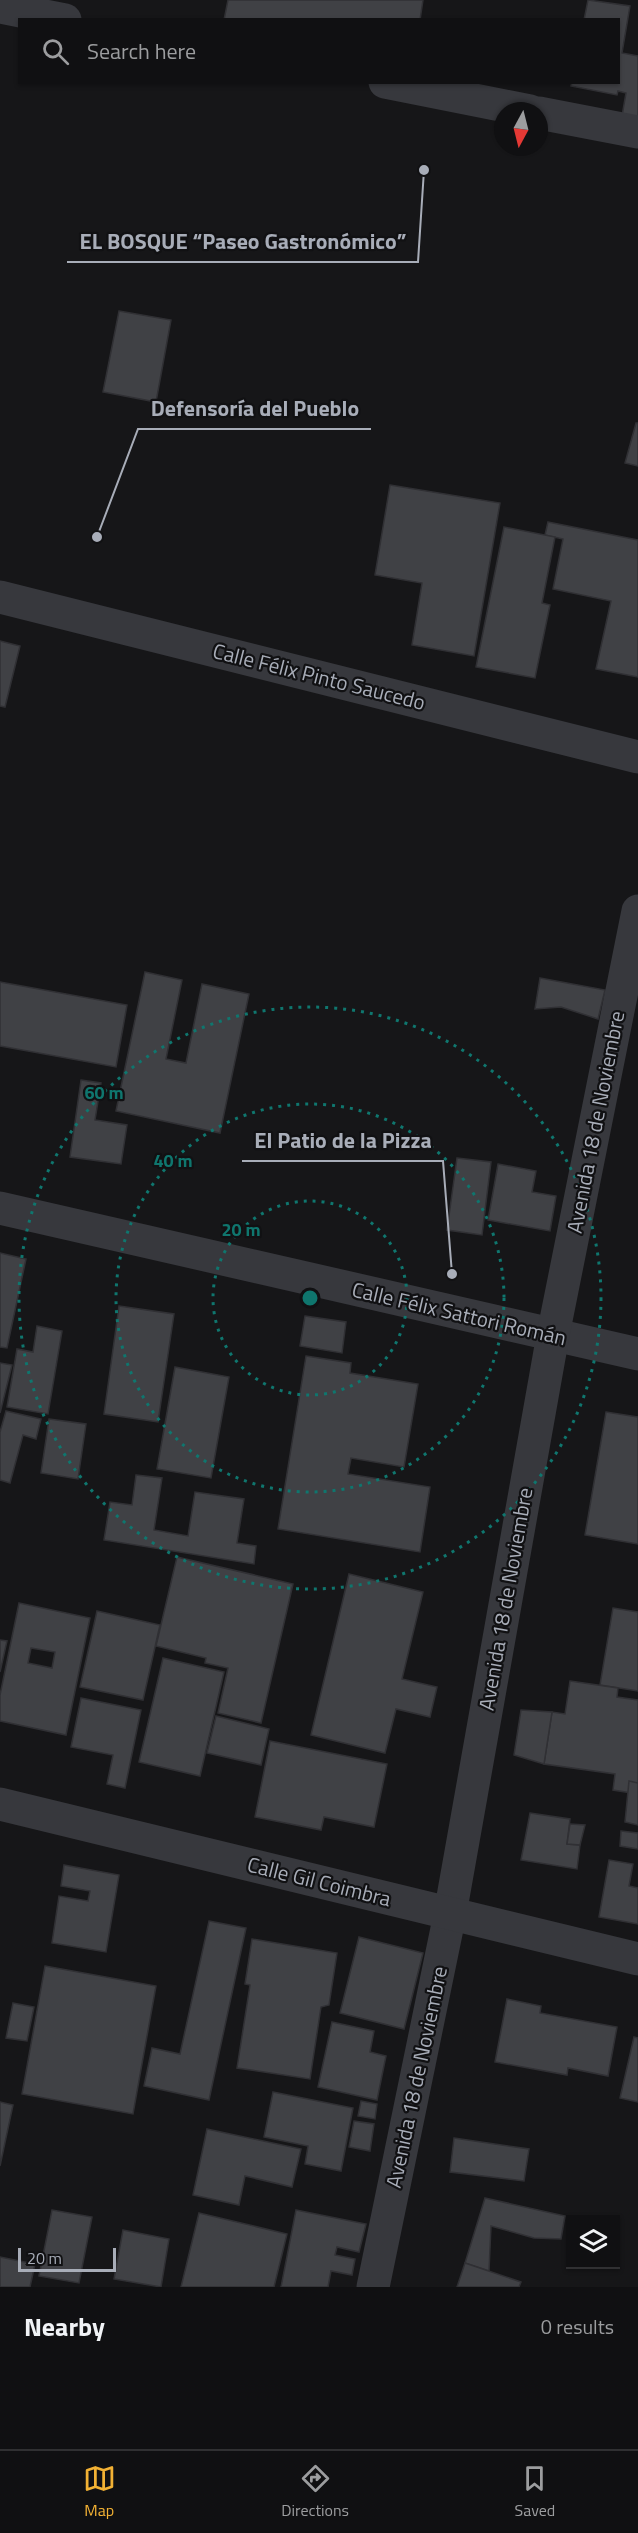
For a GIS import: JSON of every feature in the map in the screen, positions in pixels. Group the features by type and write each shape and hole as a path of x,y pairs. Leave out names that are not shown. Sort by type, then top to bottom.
{"street":[{"path":"0,7 55,18"},
{"path":"395,84 494,104"},
{"path":"548,115 638,132"},
{"name":"Calle Félix Pinto Saucedo","path":"0,597 638,757"},
{"name":"Avenida 18 de Noviembre","path":"373,2287 450,1914 554,1335 638,911"},
{"name":"Calle Félix Sattori Román","path":"0,1209 638,1354"},
{"name":"Calle Gil Coimbra","path":"0,1804 638,1959"}],"building":[{"path":"228,0 423,0 420,18 224,18"},
{"path":"588,0 630,6 622,53 638,56 638,119 622,116 626,93 618,91 617,95 571,86 572,84 620,84 620,18 584,18"},
{"path":"119,311 171,320 156,402 103,392"},
{"path":"636,423 638,423 638,466 625,463"},
{"path":"390,485 500,503 474,656 412,645 422,583 375,575"},
{"path":"548,522 638,540 638,677 596,669 611,601 553,589 563,539 545,535"},
{"path":"504,527 555,537 542,603 550,605 535,678 476,667"},
{"path":"0,641 20,646 5,707 0,706"},
{"path":"145,972 182,980 166,1059 186,1063 202,984 249,994 220,1133 116,1111"},
{"path":"540,978 605,990 598,1019 561,1007 535,1009"},
{"path":"0,982 127,1005 116,1067 0,1046"},
{"path":"81,1080 101,1083 95,1120 127,1125 121,1164 70,1157"},
{"path":"457,1158 491,1162 482,1235 447,1230"},
{"path":"498,1164 536,1171 532,1192 556,1196 550,1231 488,1220"},
{"path":"0,1253 26,1259 7,1348 0,1347"},
{"path":"119,1306 174,1314 158,1422 104,1414"},
{"path":"305,1316 346,1322 342,1353 300,1346"},
{"path":"37,1326 62,1331 48,1414 7,1407 17,1349 33,1352"},
{"path":"306,1356 351,1363 350,1373 418,1384 404,1467 351,1458 348,1474 430,1487 420,1552 278,1529"},
{"path":"0,1363 12,1365 0,1413"},
{"path":"175,1367 229,1377 211,1478 157,1469"},
{"path":"6,1411 41,1419 36,1439 23,1435 10,1483 0,1480 0,1432"},
{"path":"606,1412 638,1417 638,1544 585,1535"},
{"path":"49,1419 86,1424 78,1479 41,1473"},
{"path":"136,1475 162,1478 154,1530 188,1536 195,1492 244,1499 237,1543 256,1546 254,1564 104,1540 110,1502 132,1505"},
{"path":"177,1557 293,1584 261,1723 218,1713 228,1668 205,1663 206,1658 156,1646"},
{"path":"349,1574 423,1592 402,1679 437,1687 430,1717 396,1709 385,1753 311,1735"},
{"path":"19,1603 90,1618 66,1735 0,1721 0,1695","holes":["31,1648 55,1652 52,1668 28,1663"]},
{"path":"613,1608 638,1612 638,1691 600,1685"},
{"path":"97,1611 160,1625 143,1700 80,1687"},
{"path":"0,1640 7,1641 0,1672"},
{"path":"163,1658 224,1672 200,1776 139,1762"},
{"path":"570,1681 618,1688 617,1697 638,1700 638,1794 613,1790 615,1774 544,1764 552,1712 565,1714"},
{"path":"81,1698 141,1710 125,1788 107,1784 113,1755 71,1747"},
{"path":"521,1710 552,1712 544,1764 514,1755"},
{"path":"216,1716 269,1729 261,1765 207,1753"},
{"path":"270,1741 387,1764 374,1827 324,1817 321,1830 255,1817"},
{"path":"629,1781 638,1783 638,1825 625,1822"},
{"path":"530,1813 570,1819 567,1844 580,1845 577,1869 521,1860"},
{"path":"570,1824 585,1825 580,1845 567,1844"},
{"path":"621,1831 638,1833 638,1849 620,1846"},
{"path":"609,1860 633,1864 629,1886 638,1888 638,1924 599,1917"},
{"path":"64,1865 119,1875 106,1952 52,1943 59,1896 88,1901 90,1891 61,1886"},
{"path":"209,1921 246,1928 209,2100 144,2086 152,2048 180,2054"},
{"path":"359,1937 423,1953 404,2029 340,2013"},
{"path":"252,1939 337,1953 329,2005 321,2007 310,2079 237,2068 250,1985 245,1984"},
{"path":"45,1966 156,1986 133,2114 22,2094"},
{"path":"507,1999 541,2006 540,2013 617,2027 608,2076 568,2068 567,2075 495,2062"},
{"path":"13,2003 34,2007 27,2041 6,2038"},
{"path":"332,2022 374,2031 370,2052 386,2056 377,2100 318,2087"},
{"path":"634,2037 638,2038 638,2102 620,2098"},
{"path":"273,2092 353,2108 341,2171 305,2164 308,2146 264,2137"},
{"path":"361,2101 377,2104 375,2119 358,2116"},
{"path":"0,2102 13,2105 0,2166"},
{"path":"354,2121 374,2124 370,2151 349,2147"},
{"path":"207,2129 301,2149 292,2187 245,2176 239,2205 193,2195"},
{"path":"454,2138 529,2149 524,2181 450,2172"},
{"path":"485,2198 565,2216 561,2239 534,2238 491,2226 489,2271 465,2263"},
{"path":"52,2210 92,2217 79,2283 39,2276"},
{"path":"296,2210 366,2224 359,2252 337,2247 335,2255 355,2259 352,2275 331,2271 328,2287 281,2287"},
{"path":"199,2213 287,2234 274,2287 181,2287"},
{"path":"123,2230 169,2239 161,2287 114,2279"},
{"path":"0,2257 35,2264 30,2287 0,2287"},
{"path":"465,2263 521,2282 519,2287 457,2287"}],"place":[{"name":"EL BOSQUE “Paseo Gastronómico”","path":"424,170"},
{"name":"Defensoría del Pueblo","path":"97,537"},
{"name":"El Patio de la Pizza","path":"452,1274"}]}
